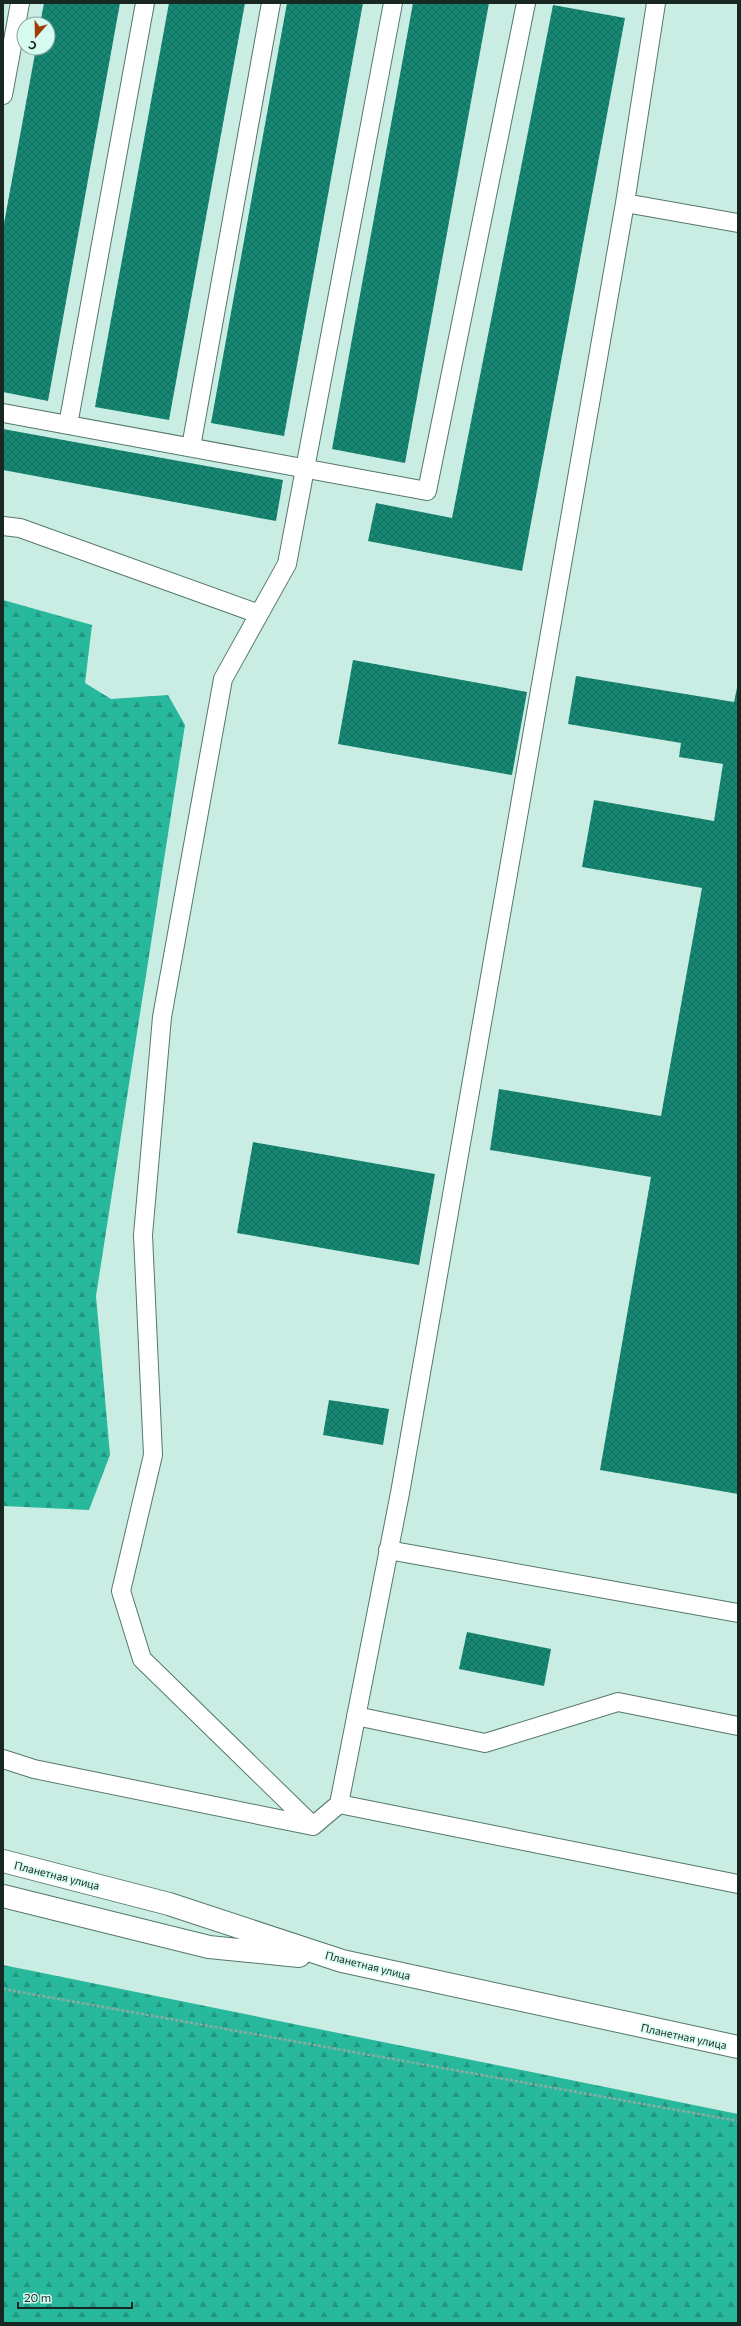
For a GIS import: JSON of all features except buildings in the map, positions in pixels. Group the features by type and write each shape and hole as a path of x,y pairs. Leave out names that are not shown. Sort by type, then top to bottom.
{"main road":[{"path":"3,1850 169,1904"},
{"name":"Планетная улица","path":"3,1861 169,1904 342,1960 738,2048"},
{"path":"3,1896 209,1946 342,1960"}],"lane":[{"path":"3,95 20,3"},
{"path":"68,425 145,3"},
{"path":"191,447 271,3"},
{"path":"313,1826 142,1659 121,1591 153,1455 143,1234 162,1017 223,679 287,564 393,3"},
{"path":"3,414 427,491 526,3"},
{"path":"313,1826 340,1804 400,1493 625,204 656,3"},
{"path":"625,204 738,223"},
{"path":"3,526 20,528 259,614"},
{"path":"388,1550 738,1613"},
{"path":"356,1716 485,1743 618,1702 738,1726"},
{"path":"3,1760 34,1769 313,1826"},
{"path":"340,1804 738,1884"}],"path":[{"path":"3,1989 738,2121"}],"green space":[{"path":"3,600 92,625 85,683 111,699 168,695 185,725 96,1296 110,1455 89,1510 3,1506"},
{"path":"3,1965 738,2114 738,2323 3,2323"}]}
